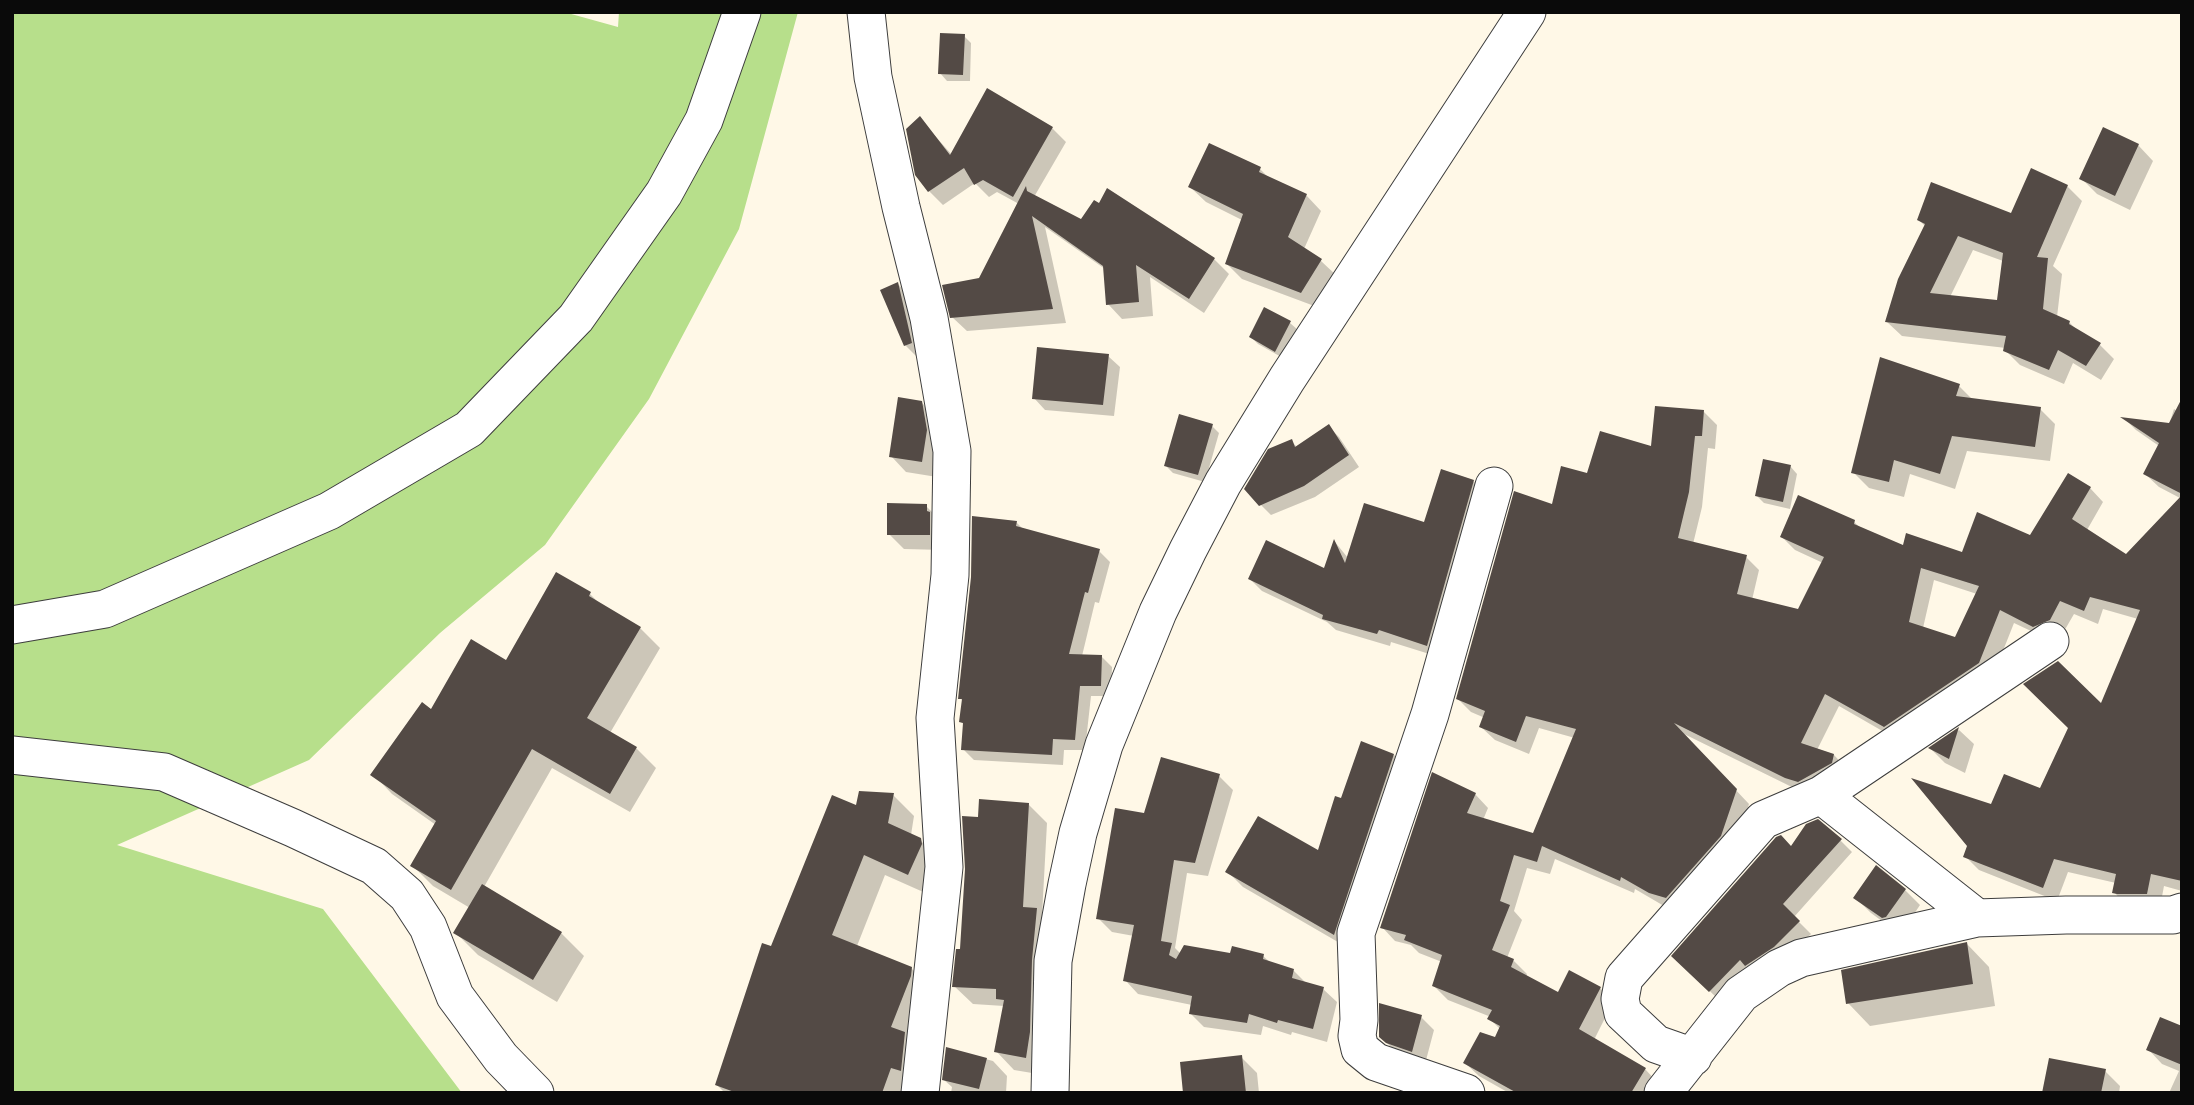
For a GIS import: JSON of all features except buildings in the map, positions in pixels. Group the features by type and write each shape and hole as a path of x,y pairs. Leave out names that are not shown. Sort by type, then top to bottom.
{"street":[{"path":"12,625 105,609 329,511 469,429 576,318 664,192 704,120 742,12"},
{"path":"866,12 873,77 901,208 929,318 952,452 950,575 935,718 944,867 920,1093"},
{"path":"1050,1093 1053,961 1069,871 1104,745 1158,612 1223,483 1287,379 1527,12"},
{"path":"1465,1093 1376,1062 1360,1049 1357,1036 1359,1020 1356,933 1430,714 1494,486"},
{"path":"1693,1057 1656,1044 1623,1013 1620,999 1624,978 1763,820 1821,795 2050,641"},
{"path":"12,755 164,772 374,866 407,895 428,927 455,996 501,1058 535,1093"},
{"path":"1821,795 1977,918"},
{"path":"1663,1093 1741,994 1779,968 1801,958 1977,918 2173,915 2182,912"}],"green space":[{"path":"12,12 564,12 618,27 619,12 798,12 739,229 649,399 545,545 440,633 309,760 117,845 323,909 462,1093 12,1093"}]}
